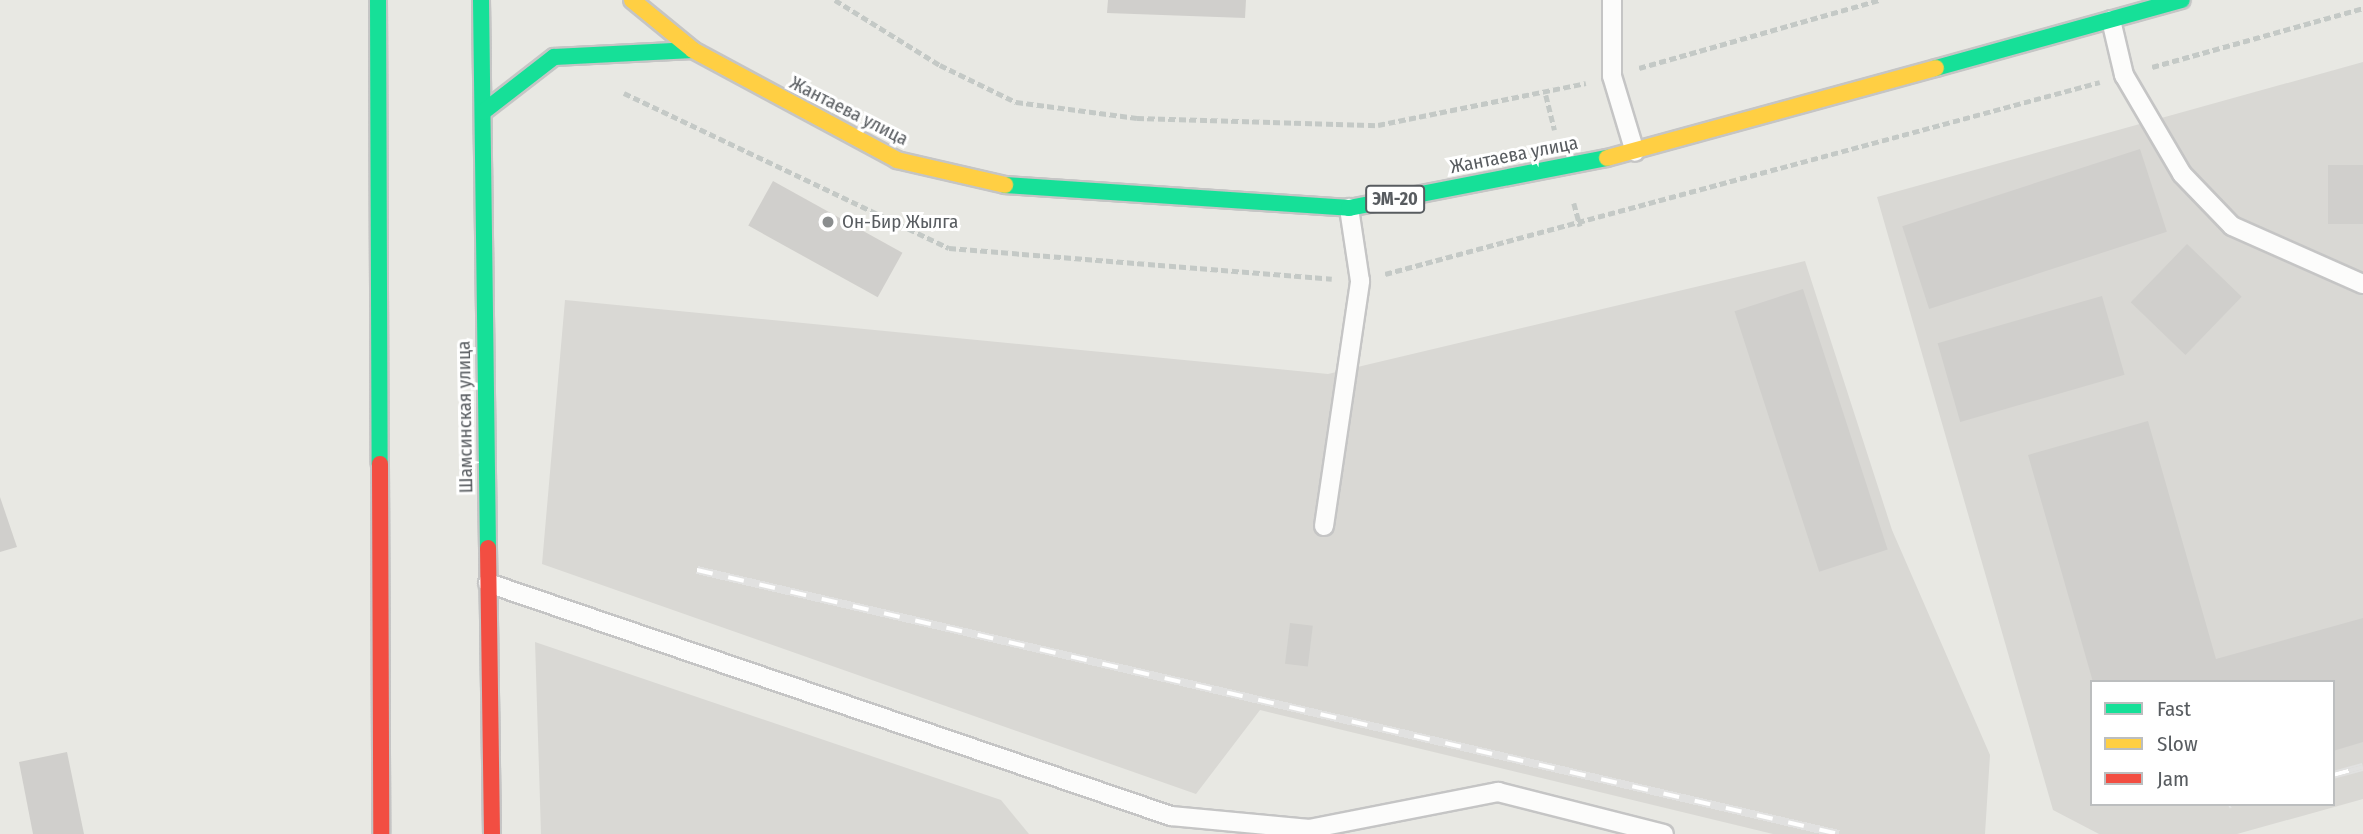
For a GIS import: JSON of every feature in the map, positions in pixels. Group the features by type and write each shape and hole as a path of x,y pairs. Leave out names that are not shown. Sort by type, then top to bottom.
{"street":[{"path":"378,0 382,834"},
{"name":"Шамсинская улица","path":"481,0 492,834"},
{"name":"Жантаева улица","path":"632,0 693,50 897,160 982,182 1099,196 1349,208 1634,152 2182,0"},
{"path":"483,112 554,57 693,50"}],"lane":[{"path":"1612,0 1612,76 1634,152"},
{"path":"2111,20 2124,75 2182,174 2232,226 2363,284"},
{"path":"1324,526 1360,281 1349,208"},
{"path":"488,583 1171,816 1308,829 1498,792 1664,834"}],"path":[{"path":"835,0 940,65 1016,102 1137,118 1377,125 1612,76 1880,0"}],"shaded area":[{"path":"2363,62 2363,799 2237,834 2099,834 2053,810 1877,197"},
{"path":"1805,261 1892,530 1990,755 1985,834 1773,834 1260,710 1196,794 542,564 565,300 1328,374"},
{"path":"535,642 1001,800 1029,834 541,834"}],"building":[{"path":"1108,0 1246,0 1245,18 1107,13"},
{"path":"2140,149 2167,232 1929,309 1902,226"},
{"path":"2328,165 2363,165 2363,224 2328,224"},
{"path":"773,181 902,253 878,297 748,226"},
{"path":"2187,244 2242,297 2185,355 2131,302"},
{"path":"1803,289 1888,550 1819,572 1735,311"},
{"path":"2102,296 2125,375 1960,422 1938,343"},
{"path":"2148,421 2216,659 2363,618 2363,742 2335,750 2335,680 2092,680 2028,455"},
{"path":"0,497 17,547 0,552"},
{"path":"1290,623 1313,626 1308,666 1285,664"},
{"path":"67,752 84,834 33,834 19,762"}],"railway":[{"path":"697,570 1839,834"},
{"path":"2335,774 2363,767"}],"traffic: fast":[{"path":"378,0 380,464"},
{"path":"481,0 488,548"},
{"path":"1936,68 2182,0"},
{"path":"483,112 554,57 693,50"},
{"path":"1005,185 1349,208 1607,158"}],"traffic: slow":[{"path":"632,0 693,50 897,160 1005,185"},
{"path":"1607,158 1936,68"}],"traffic: jam":[{"path":"380,464 381,834"},
{"path":"488,548 492,834"}],"place":[{"name":"Он-Бир Жылга","path":"828,222"}]}
